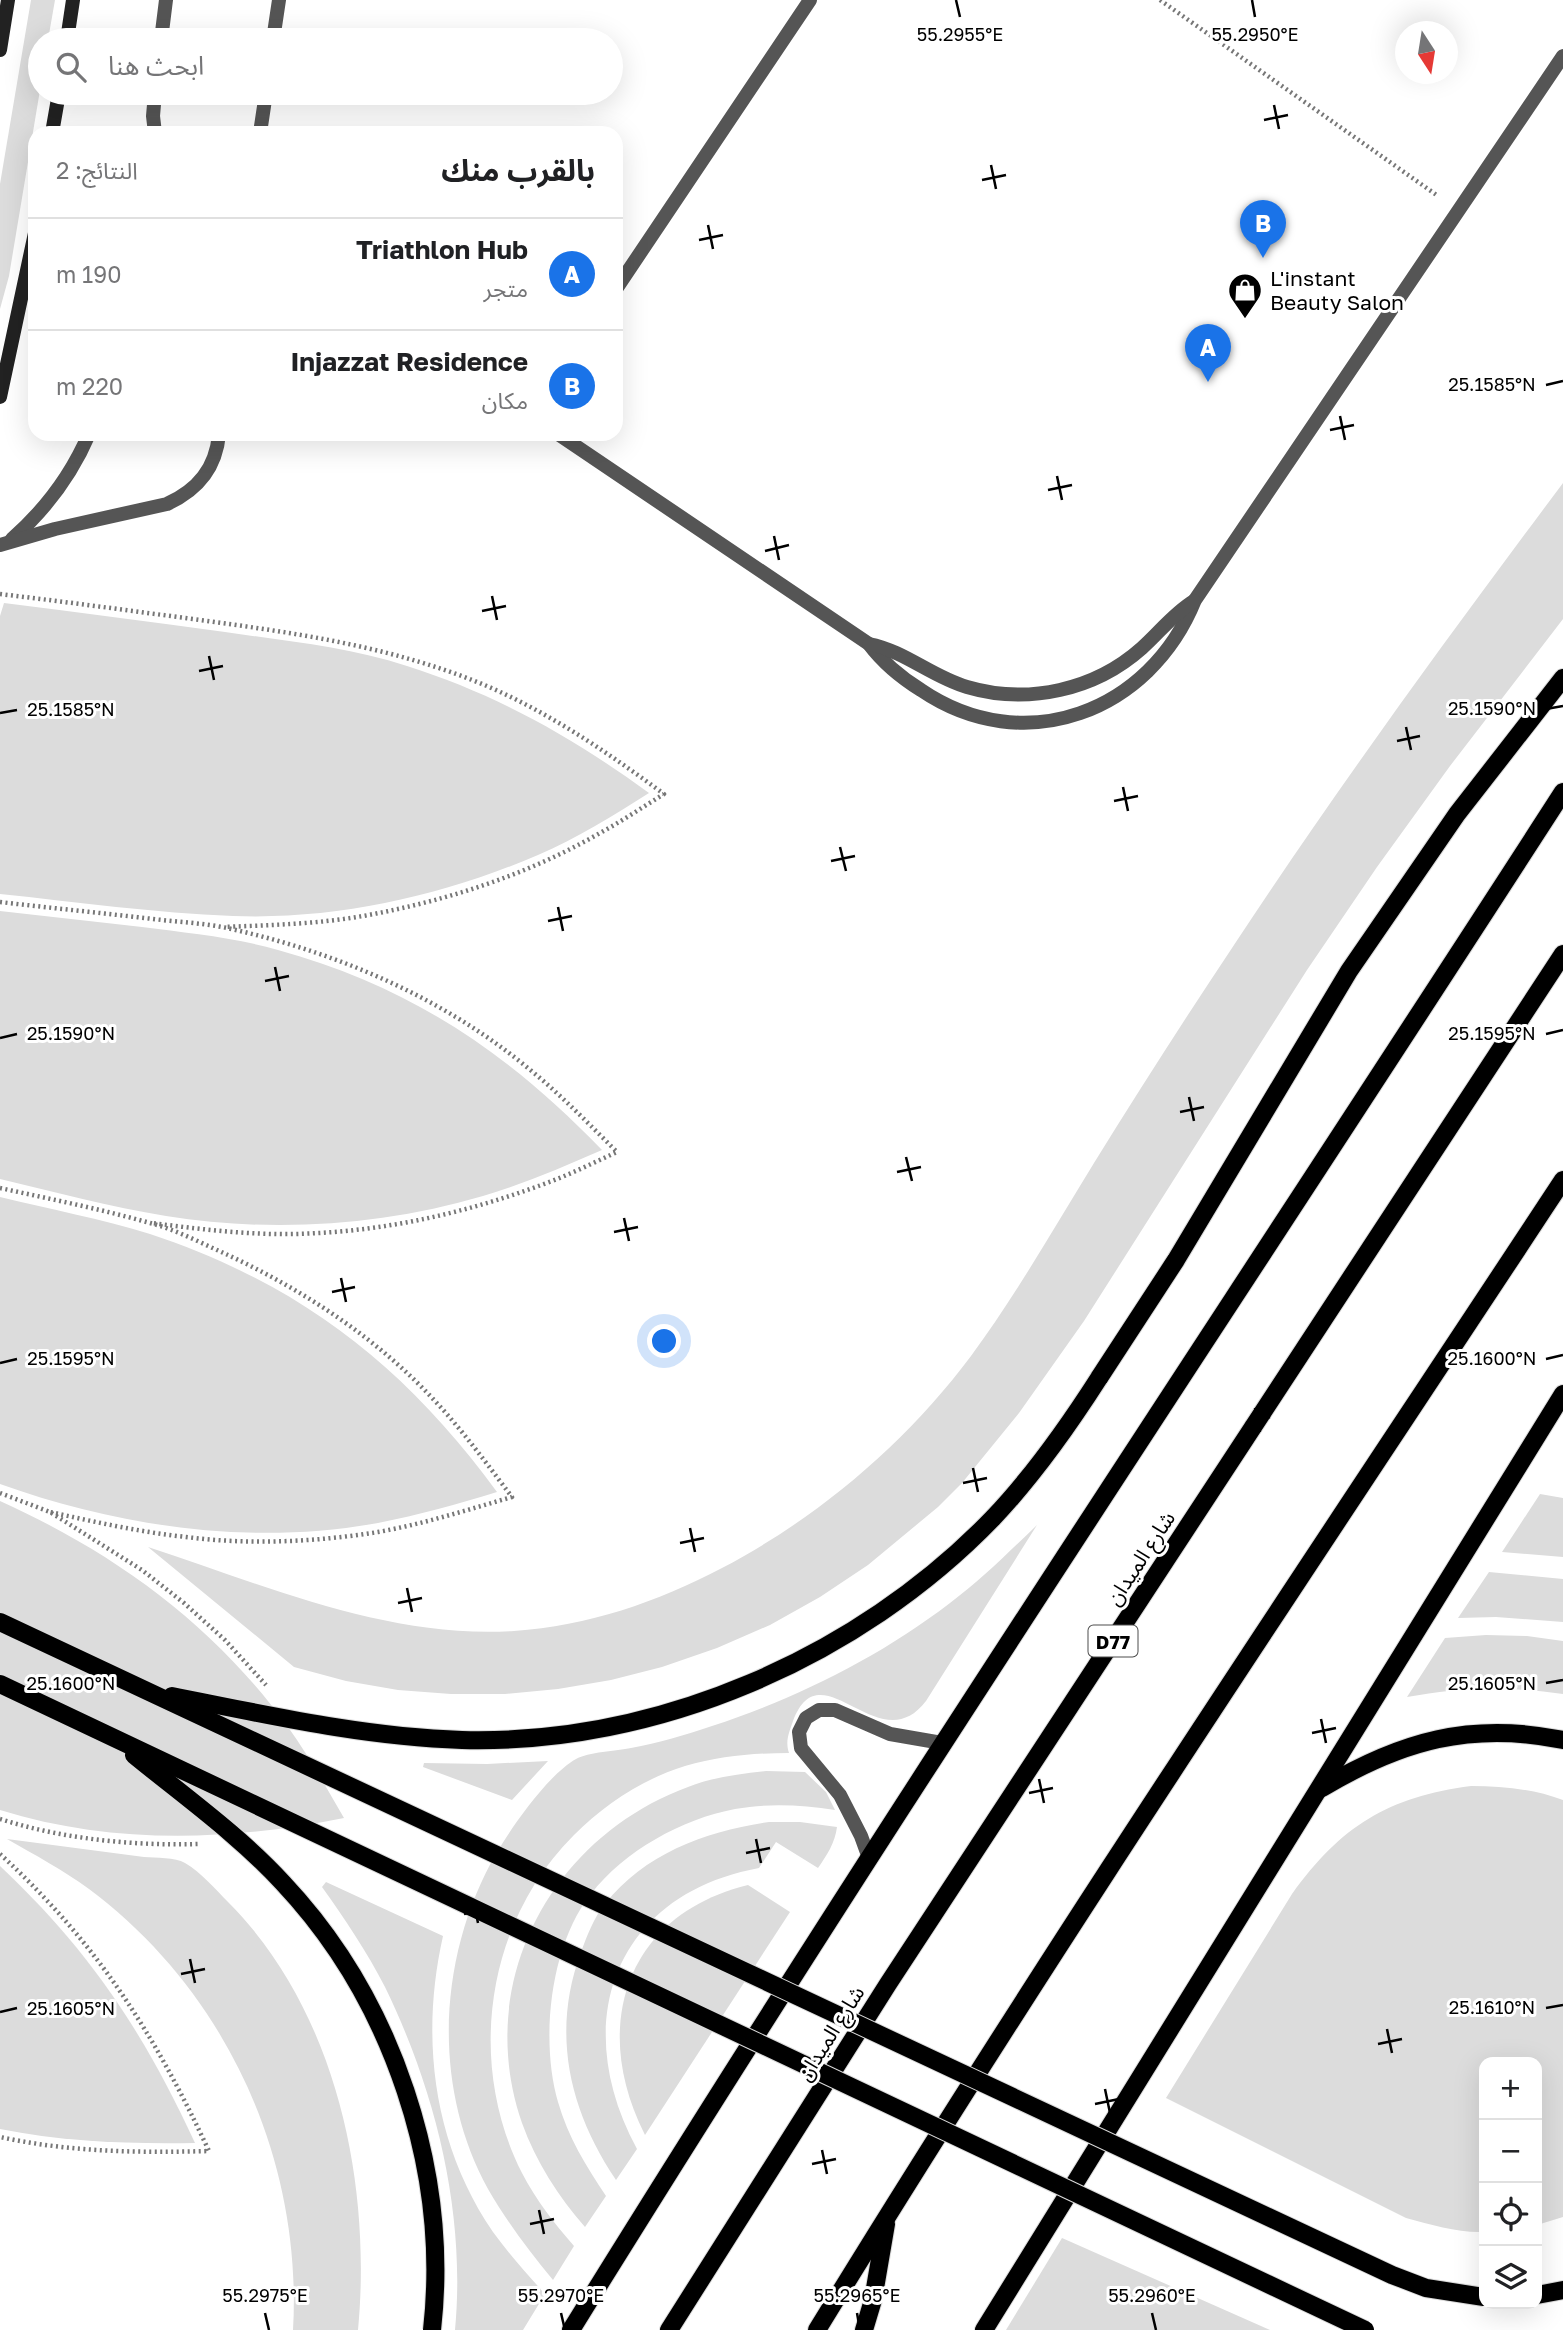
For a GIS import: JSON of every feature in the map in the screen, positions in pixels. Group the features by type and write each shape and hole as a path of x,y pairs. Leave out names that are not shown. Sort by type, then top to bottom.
{"main road":[{"path":"146,1691 347,1730 396,1736 464,1740 523,1738 582,1731 639,1720 696,1704 751,1683 855,1629 904,1596 950,1559 993,1518 1032,1474 1067,1427 1176,1260 1364,948 1457,814 1563,678"},
{"path":"571,2330 711,2103 942,1743 1563,792"},
{"name":"شارع الميدان","path":"669,2330 888,1984 1563,954"},
{"path":"817,2330 887,2215 1075,1922 1563,1180"},
{"path":"984,2330 1563,1394"},
{"path":"0,1622 1392,2275 1426,2288 1479,2296"},
{"path":"0,1684 1365,2330"},
{"path":"1319,1790 1386,1754 1446,1736 1497,1732 1534,1734 1563,1740"},
{"path":"112,1737 245,1846 284,1884 347,1966 372,2012 394,2059 411,2108 424,2159 432,2211 435,2263 432,2330"},
{"path":"864,2330 873,2300 887,2215"},
{"path":"1542,2294 1563,2290"}],"street":[{"path":"0,50 8,0"},
{"path":"69,28 73,0"},
{"path":"53,126 57,105"},
{"path":"0,397 28,266"}],"lane":[{"path":"162,28 166,0"},
{"path":"275,28 279,0"},
{"path":"623,279 810,0"},
{"path":"869,644 893,671 931,697 983,718 1011,722 1038,722 1093,709 1141,680 1161,660 1174,641 1195,600 1563,56"},
{"path":"154,105 154,126"},
{"path":"261,126 264,105"},
{"path":"4,544 35,519 58,491 77,462 86,441"},
{"path":"4,544 79,523 167,504 183,497 206,474 214,460 218,441"},
{"path":"568,441 869,644 894,651 940,677 965,687 1019,695 1073,688 1098,678 1121,664 1143,648 1171,617 1195,600"},
{"path":"869,1858 840,1795 801,1748 799,1732 806,1718 819,1710 835,1710 890,1734 942,1743"}],"path":[{"path":"1160,0 1459,210"},
{"path":"0,594 298,633 353,643 407,658 474,681 562,724 610,754 664,794 600,834 543,862 484,886 424,904 361,916 225,927 0,902"},
{"path":"0,1188 152,1223 229,1232 294,1234 359,1230 485,1204 547,1183 617,1152 569,1103 527,1067 434,1004 384,979 332,958 225,927"},
{"path":"50,1512 188,1538 264,1541 377,1532 439,1519 512,1497 471,1442 434,1400 394,1361 350,1326 304,1295 255,1268 152,1223"},
{"path":"0,1854 83,1940 118,1986 179,2086 209,2151 138,2153 81,2150 0,2137"}],"shaded area":[{"path":"31,0 55,0 50,28 28,28 28,105 38,105 34,126 28,126 28,162 9,276 0,309 0,184"},
{"path":"1563,483 1563,619 1450,766 1377,867 1307,970 1084,1321 1019,1413 962,1483 938,1507 868,1565 820,1597 770,1625 717,1648 662,1667 611,1680 558,1689 505,1694 451,1694 398,1690 346,1681 294,1667 148,1547 283,1593 374,1618 420,1627 514,1631 569,1624 647,1602 722,1568 758,1548 826,1502 858,1476 918,1419 988,1333 1145,1081 1273,886 1395,711"},
{"path":"4,603 317,645 385,659 440,677 533,719 592,754 649,793 567,841 502,870 427,893 350,909 272,916 204,915 0,894 0,616"},
{"path":"0,911 210,936 278,950 326,965 413,1003 493,1053 530,1082 602,1150 528,1181 483,1196 405,1214 326,1224 245,1224 166,1216 0,1179"},
{"path":"0,1197 150,1234 204,1254 301,1304 345,1334 425,1405 497,1492 378,1523 283,1533 187,1528 139,1521 46,1499 0,1484"},
{"path":"1540,1494 1563,1498 1563,1557 1502,1552"},
{"path":"0,1501 42,1521 122,1568 194,1624 228,1656 288,1727 344,1818 258,1831 172,1836 85,1829 0,1810"},
{"path":"1037,1525 926,1701 908,1717 889,1720 871,1715 835,1698 819,1695 805,1701 793,1721 787,1741 789,1753 750,1754 711,1760 669,1771 654,1778 599,1813 574,1835 544,1870 521,1909 504,1951 494,1995 491,2041 494,2086 505,2130 522,2173 546,2211 574,2246 553,2280 488,2189 470,2149 457,2107 450,2064 449,2020 453,1976 463,1933 477,1892 504,1841 543,1788 576,1759 595,1753 651,1744 702,1729 775,1703 836,1675 923,1623 950,1603"},
{"path":"1489,1572 1563,1579 1563,1622 1496,1617 1458,1618"},
{"path":"1527,1636 1563,1641 1563,1694 1485,1689 1407,1697 1445,1638"},
{"path":"548,1761 512,1800 423,1767 424,1763"},
{"path":"766,1771 805,1772 826,1792 835,1810 785,1805 748,1807 695,1820 675,1829 637,1851 604,1878 577,1915 566,1939 552,1994 550,2051 562,2115 578,2151 606,2196 585,2227 541,2165 522,2123 509,2070 508,2018 517,1968 536,1921 563,1878 598,1841 640,1810 688,1787 727,1776"},
{"path":"1471,1786 1495,1787 1540,1793 1563,1800 1563,2217 1542,2223 1542,2057 1479,2057 1479,2232 1455,2230 1406,2218 1166,2098 1292,1894 1310,1870 1348,1833 1369,1819 1391,1807 1441,1791"},
{"path":"769,1822 800,1822 837,1827 832,1844 818,1868 776,1842 759,1868 709,1883 669,1906 638,1936 618,1972 607,2012 607,2056 617,2102 637,2149 616,2180 586,2126 576,2098 566,2041 572,1982 588,1933 601,1909 621,1886 658,1858 700,1838"},
{"path":"7,1839 181,1861 208,1881 265,1945 296,1994 320,2046 339,2101 359,2216 361,2274 358,2330 293,2330 293,2266 285,2204 269,2143 246,2084 216,2029 180,1977 138,1930 89,1889"},
{"path":"0,1866 61,1929 112,1994 155,2064 195,2143 97,2141 0,2129"},
{"path":"326,1882 443,1936 433,2013 437,2089 445,2127 473,2198 499,2240 545,2294 523,2330 455,2330 456,2242 443,2154 432,2111 419,2068 385,1987 322,1887"},
{"path":"748,1885 790,1912 645,2135 629,2094 621,2055 621,2016 630,1981 647,1949 672,1922 706,1900"},
{"path":"1062,2238 1270,2330 1006,2330"}],"place":[{"name":"Injazzat Residence","path":"1263,258"},
{"name":"L'instant Beauty Salon","path":"1245,320"},
{"name":"Triathlon Hub","path":"1208,382"}]}
